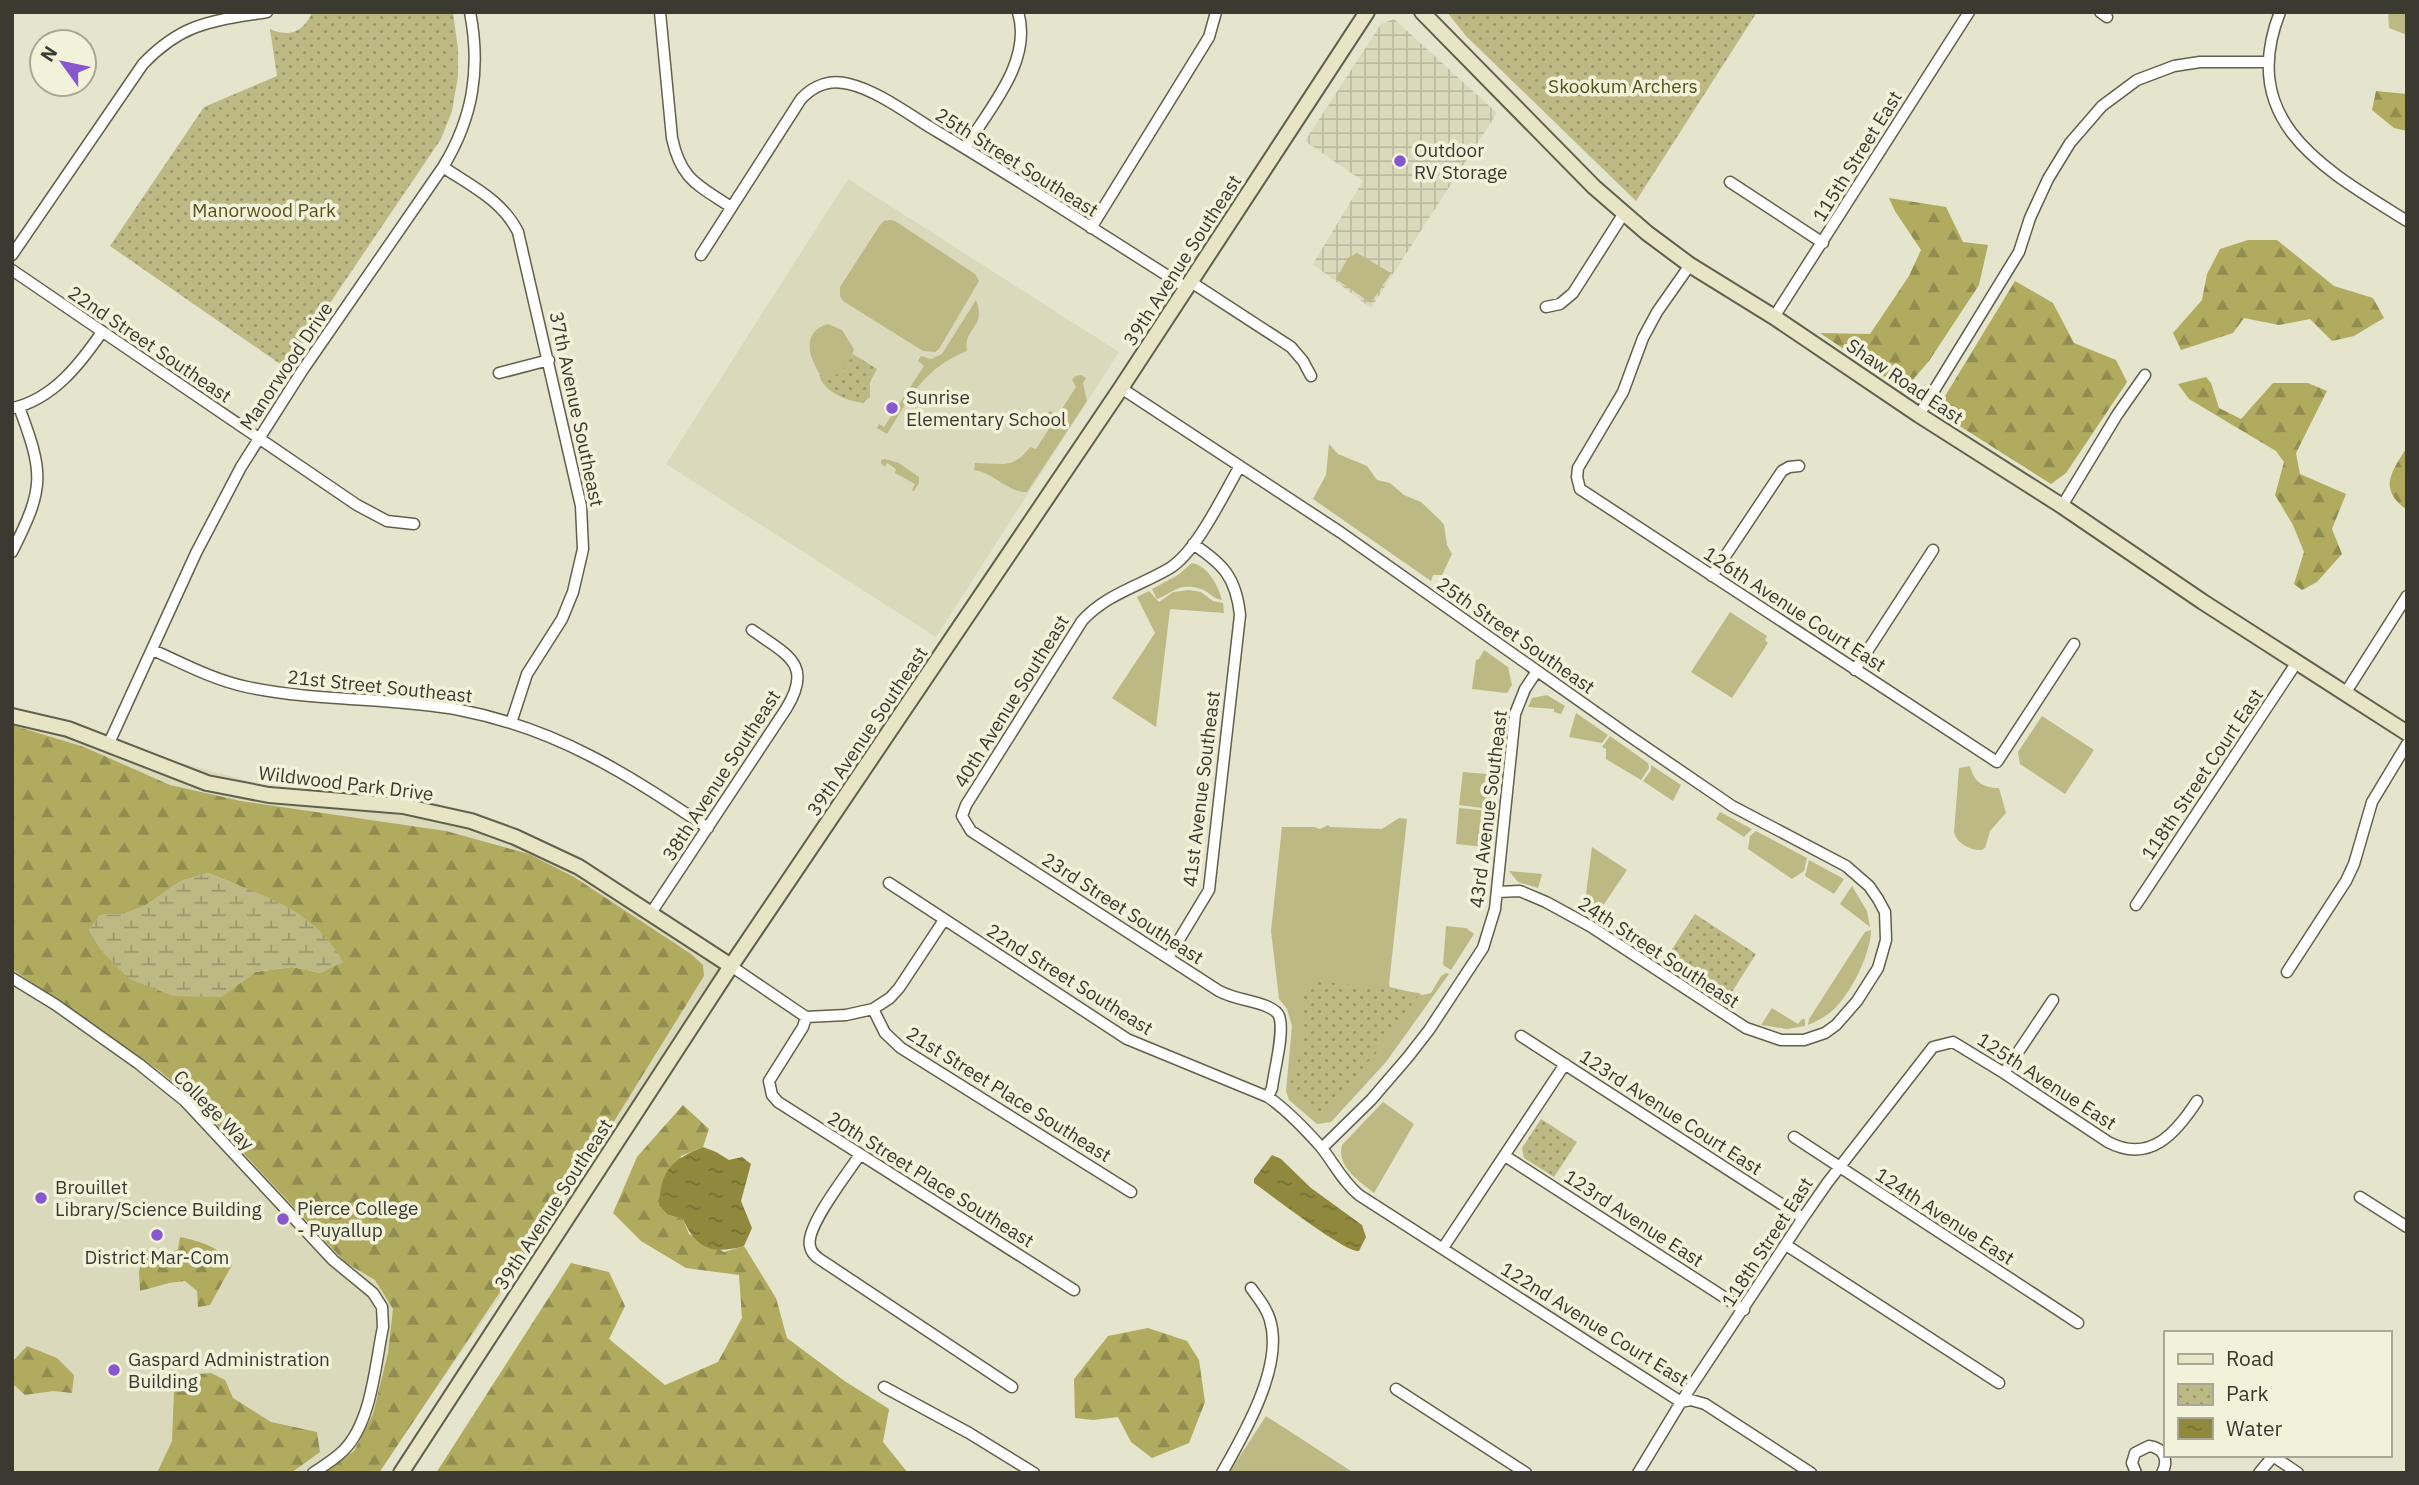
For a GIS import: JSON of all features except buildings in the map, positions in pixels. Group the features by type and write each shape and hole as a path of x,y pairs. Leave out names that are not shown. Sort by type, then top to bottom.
{"main road":[{"name":"39th Avenue Southeast","path":"401,1473 731,966 1121,388 1367,12"},
{"name":"Shaw Road East","path":"1422,12 1594,187 1690,265 1774,317 2203,602 2407,733"},
{"name":"Wildwood Park Drive","path":"12,716 58,726 108,743 184,776 233,789 269,795 403,806 492,827 557,855 611,885 731,966"}],"street":[{"path":"12,255 143,64 157,50 172,37 209,21 267,12"},
{"name":"Manorwood Drive","path":"108,743 218,509 258,439 443,167 460,136 474,89 476,49 470,12"},
{"path":"660,12 671,138 675,154 687,176 732,207 701,255"},
{"path":"1091,228 1209,37 1216,12"},
{"name":"115th Street East","path":"1774,317 1969,12"},
{"path":"2280,12 2271,42 2269,62 2273,97 2284,123 2298,142 2333,173 2407,221"},
{"path":"965,148 1020,53 1019,16"},
{"path":"1919,415 2019,252 2030,218 2048,179 2070,143 2102,106 2137,80 2174,65 2200,62 2269,62"},
{"name":"25th Street Southeast","path":"732,207 801,99 808,91 823,84 837,82 860,87 1189,285"},
{"name":"37th Avenue Southeast","path":"443,167 492,199 513,221 522,243 582,506 583,550 578,578 568,606 527,674 511,723"},
{"path":"1730,182 1823,243"},
{"path":"1546,307 1560,304 1573,293 1624,213"},
{"name":"126th Avenue Court East","path":"1690,265 1657,312 1643,338 1623,392 1578,468 1577,482 1580,489 1997,762 2074,644"},
{"name":"22nd Street Southeast","path":"12,271 368,512 396,523 414,524"},
{"path":"1189,285 1280,338 1296,353 1311,376"},
{"path":"12,552 33,510 38,472 36,454 15,408 59,384 102,332"},
{"path":"499,373 549,360"},
{"path":"2062,506 2117,415 2145,375"},
{"name":"25th Street Southeast","path":"1121,388 1340,532 1732,806 1846,866 1869,886 1885,912 1886,940 1878,968 1857,1001 1836,1025 1825,1033 1804,1040"},
{"name":"40th Avenue Southeast","path":"962,816 966,804 1082,621 1100,604 1171,567 1193,544 1240,466"},
{"path":"1712,576 1782,471 1799,466"},
{"name":"41st Avenue Southeast","path":"1168,957 1209,890 1240,615 1238,599 1226,570 1193,544"},
{"path":"1855,670 1933,550"},
{"path":"2346,692 2407,596"},
{"name":"38th Avenue Southeast","path":"651,913 786,709 799,681 793,661 752,630"},
{"name":"21st Street Southeast","path":"153,650 208,675 245,686 434,706 511,723 559,740 604,761 708,828"},
{"name":"118th Street Court East","path":"2136,905 2297,662"},
{"name":"43rd Avenue Southeast","path":"1322,1148 1390,1079 1429,1030 1470,970 1489,934 1497,892 1515,714 1525,689 1537,671"},
{"path":"2287,972 2346,881 2357,855 2372,802 2407,744"},
{"name":"23rd Street Southeast","path":"962,816 971,831 1230,997 1268,1007 1276,1012 1280,1017 1281,1028 1272,1088 1268,1097"},
{"name":"22nd Street Southeast","path":"888,883 1136,1044 1268,1097 1322,1148 1350,1187 1399,1220"},
{"name":"24th Street Southeast","path":"1497,892 1520,891 1590,926 1746,1028 1770,1038 1804,1040"},
{"path":"731,966 806,1017 846,1015 873,1009 890,998 944,920"},
{"name":"College Way","path":"12,978 139,1064 185,1101 332,1260 365,1285 378,1300 384,1315 383,1327 365,1413 345,1449 313,1473"},
{"path":"2004,1073 2053,1000"},
{"name":"21st Street Place Southeast","path":"873,1009 885,1033 901,1048 1131,1192"},
{"name":"20th Street Place Southeast","path":"806,1017 803,1027 769,1081 772,1095 778,1102 859,1156 1074,1290"},
{"name":"123rd Avenue Court East","path":"1521,1036 1803,1218"},
{"name":"125th Avenue East","path":"1941,1043 1953,1042 2108,1142 2130,1150 2147,1149 2166,1139 2184,1121 2197,1101"},
{"name":"118th Street East","path":"1639,1473 1681,1402 1803,1218 1928,1051 1941,1043"},
{"path":"1443,1248 1565,1064"},
{"name":"124th Avenue East","path":"1794,1137 2078,1323"},
{"path":"859,1156 814,1227 809,1242 811,1251 1012,1387"},
{"name":"123rd Avenue East","path":"1505,1156 1744,1310"},
{"path":"2360,1197 2407,1227"},
{"name":"122nd Avenue Court East","path":"1399,1220 1681,1402 1705,1404 1811,1473"},
{"path":"1786,1245 1999,1383"},
{"path":"1222,1473 1256,1405 1270,1364 1273,1338 1271,1321 1251,1288"},
{"path":"884,1387 969,1433 1034,1473"},
{"path":"1396,1389 1526,1473"},
{"path":"2131,1471 2135,1453 2144,1447 2154,1446 2164,1456"},
{"path":"2259,1473 2273,1457"},
{"path":"2275,1457 2298,1473"}],"shaded area":[{"name":"Outdoor RV Storage","path":"1394,19 1497,113 1371,308 1313,264 1363,181 1305,141 1381,24"},
{"name":"Sunrise Elementary School","path":"848,179 1119,352 936,637 666,464"},
{"name":"Pierce College - Puyallup","path":"12,717 311,798 515,837 731,966 377,1473 12,1473"}],"green space":[{"name":"Manorwood Park","path":"312,12 453,12 458,49 458,76 452,111 441,139 286,368 110,246 204,107 277,76 270,29 290,33 300,29"},
{"name":"Skookum Archers","path":"1447,12 1757,12 1636,201 1466,36"},
{"path":"2388,12 2407,12 2407,35 2389,28"},
{"path":"2376,91 2407,94 2407,131 2394,128 2372,110"},
{"path":"1889,198 1946,207 1963,242 1988,245 1979,285 1929,361 1904,390 1820,333 1870,334 1909,276 1921,250"},
{"path":"890,220 975,274 979,281 935,352 923,351 843,301 840,296 840,287 880,225"},
{"path":"2248,240 2277,240 2334,286 2373,298 2384,318 2354,336 2332,341 2310,319 2279,325 2244,318 2233,333 2181,350 2173,333 2202,300 2207,274 2220,249"},
{"path":"1357,253 1391,273 1371,303 1336,279 1348,258"},
{"path":"2015,281 2053,303 2074,343 2116,360 2127,382 2066,473 2051,484 1936,411"},
{"path":"976,300 979,317 968,337 967,351 929,375 911,396 887,434 877,428 879,424 884,427 924,366 918,361 921,356 931,359 942,354"},
{"path":"828,324 842,330 854,349 843,370 835,377 829,378 818,371 810,351 813,334 821,326"},
{"path":"853,354 877,369 870,382 870,397 863,403 830,390 824,385 819,373 824,377 838,374"},
{"path":"1081,375 1086,378 1083,383 1087,401 1027,492 1013,489 988,474 974,470 975,463 1006,464 1018,459 1030,447 1036,449 1054,421 1047,414 1050,411 1058,415 1076,387 1072,380"},
{"path":"2206,377 2211,383 2219,408 2241,419 2273,383 2308,383 2327,391 2296,453 2300,474 2346,494 2332,529 2342,554 2317,582 2302,590 2294,584 2304,552 2293,525 2275,495 2284,462 2276,451 2189,399 2178,384"},
{"path":"1329,444 1338,454 1367,466 1377,480 1390,483 1404,495 1421,502 1440,520 1444,525 1447,545 1452,554 1442,575 1433,575 1431,581 1313,499 1326,475"},
{"path":"2407,447 2407,510 2392,494 2390,480"},
{"path":"881,460 899,463 919,477 914,491 912,490 915,484 895,473 896,469 887,463 885,467 881,464"},
{"path":"1192,563 1203,568 1212,577 1222,600 1193,587 1176,590 1157,599 1152,589 1178,575"},
{"path":"1149,591 1159,602 1173,592 1201,592 1213,601 1223,603 1224,613 1170,609 1156,727 1112,698 1155,633 1137,597"},
{"path":"1730,612 1767,636 1765,640 1768,643 1732,698 1691,672"},
{"path":"1484,650 1508,667 1512,685 1507,693 1472,689 1476,660"},
{"path":"1547,695 1565,706 1561,714 1554,712 1554,709 1528,707 1532,698"},
{"path":"1576,713 1608,735 1602,743 1569,737"},
{"path":"2042,716 2094,750 2065,794 2020,764 2018,752"},
{"path":"12,725 84,747 170,785 241,801 446,831 529,854 574,877 691,954 703,965 704,976 613,1123 379,1473 325,1473 354,1451 373,1414 388,1353 393,1309 375,1280 345,1262 192,1098 161,1072 12,969","holes":["208,873 238,885 321,973 292,967 255,972 221,997 130,979 102,951 89,930 100,915 123,914 143,907 181,881"]},
{"path":"1610,736 1648,763 1649,768 1641,780 1606,759 1606,749 1602,747"},
{"path":"1651,765 1681,785 1673,801 1643,781 1651,770"},
{"path":"1970,766 1980,783 1999,788 2006,813 1990,831 1985,848 1981,850 1965,846 1954,832 1959,768"},
{"path":"1463,772 1486,774 1493,779 1490,809 1459,805"},
{"path":"1459,808 1489,811 1486,847 1456,844"},
{"path":"1720,812 1752,829 1744,837 1716,819"},
{"path":"1399,818 1407,819 1389,984 1390,987 1423,995 1431,993 1441,976 1449,974 1386,1062 1331,1122 1317,1124 1289,1100 1286,1091 1292,1026 1287,1009 1279,999 1271,931 1282,827 1320,829 1328,825 1382,829"},
{"path":"1756,831 1807,858 1804,871 1792,879 1748,849 1750,836"},
{"path":"1592,847 1627,870 1594,919 1576,908 1586,894"},
{"path":"1809,860 1844,879 1834,894 1805,876"},
{"path":"1509,871 1542,874 1538,888 1518,882"},
{"path":"208,873 267,897 301,916 331,943 343,962 321,973 292,967 255,972 221,997 173,996 129,979 102,951 89,930 100,915 123,914 143,907 181,881"},
{"path":"1852,886 1867,911 1870,927 1840,904"},
{"path":"1695,914 1756,954 1725,1003 1663,963"},
{"path":"1446,926 1466,928 1474,934 1451,970 1443,965"},
{"path":"1871,930 1863,962 1846,995 1829,1013 1808,1025 1809,1019 1865,932"},
{"path":"1308,980 1420,993 1381,1046 1379,1045 1379,1050 1323,1112 1290,1084 1304,1043 1305,1028 1299,1010"},
{"path":"1772,1008 1798,1024 1803,1018 1805,1026 1787,1029 1761,1025"},
{"path":"1383,1102 1414,1124 1374,1193 1350,1172 1341,1153 1342,1145"},
{"path":"683,1105 709,1129 703,1147 681,1156 668,1215 683,1219 689,1234 724,1252 744,1246 776,1298 787,1338 846,1382 889,1409 883,1442 908,1473 436,1473 571,1263 609,1272 625,1306 609,1339 665,1385 718,1362 742,1318 739,1275 686,1268 641,1241 613,1213 637,1157"},
{"path":"1541,1119 1577,1142 1554,1177 1524,1158 1522,1148"},
{"path":"180,1237 210,1246 232,1265 210,1305 198,1307 197,1291 185,1281 140,1291 139,1272 144,1250 171,1253 178,1249"},
{"path":"1148,1328 1187,1341 1199,1360 1205,1402 1189,1443 1152,1458 1131,1442 1118,1417 1093,1420 1075,1418 1074,1379 1108,1336"},
{"path":"27,1346 57,1358 74,1375 72,1393 53,1391 25,1395 13,1384 12,1362"},
{"path":"211,1373 225,1380 233,1398 271,1422 317,1432 320,1452 291,1473 157,1473 172,1441 174,1390 198,1374"},
{"path":"1266,1416 1354,1473 1229,1473"}],"water":[{"path":"703,1147 729,1160 742,1157 751,1164 741,1201 752,1228 744,1246 723,1250 707,1247 694,1237 683,1219 668,1215 659,1205 662,1183 670,1168 683,1157"},
{"path":"1272,1155 1281,1159 1311,1188 1362,1225 1366,1237 1359,1251 1339,1243 1254,1183 1254,1179"}],"place":[{"name":"Outdoor RV Storage","path":"1400,161"},
{"name":"Sunrise Elementary School","path":"892,408"},
{"name":"Brouillet Library/Science Building","path":"41,1198"},
{"name":"Pierce College - Puyallup","path":"283,1219"},
{"name":"District Mar-Com","path":"157,1235"},
{"name":"Gaspard Administration Building","path":"114,1370"}]}
